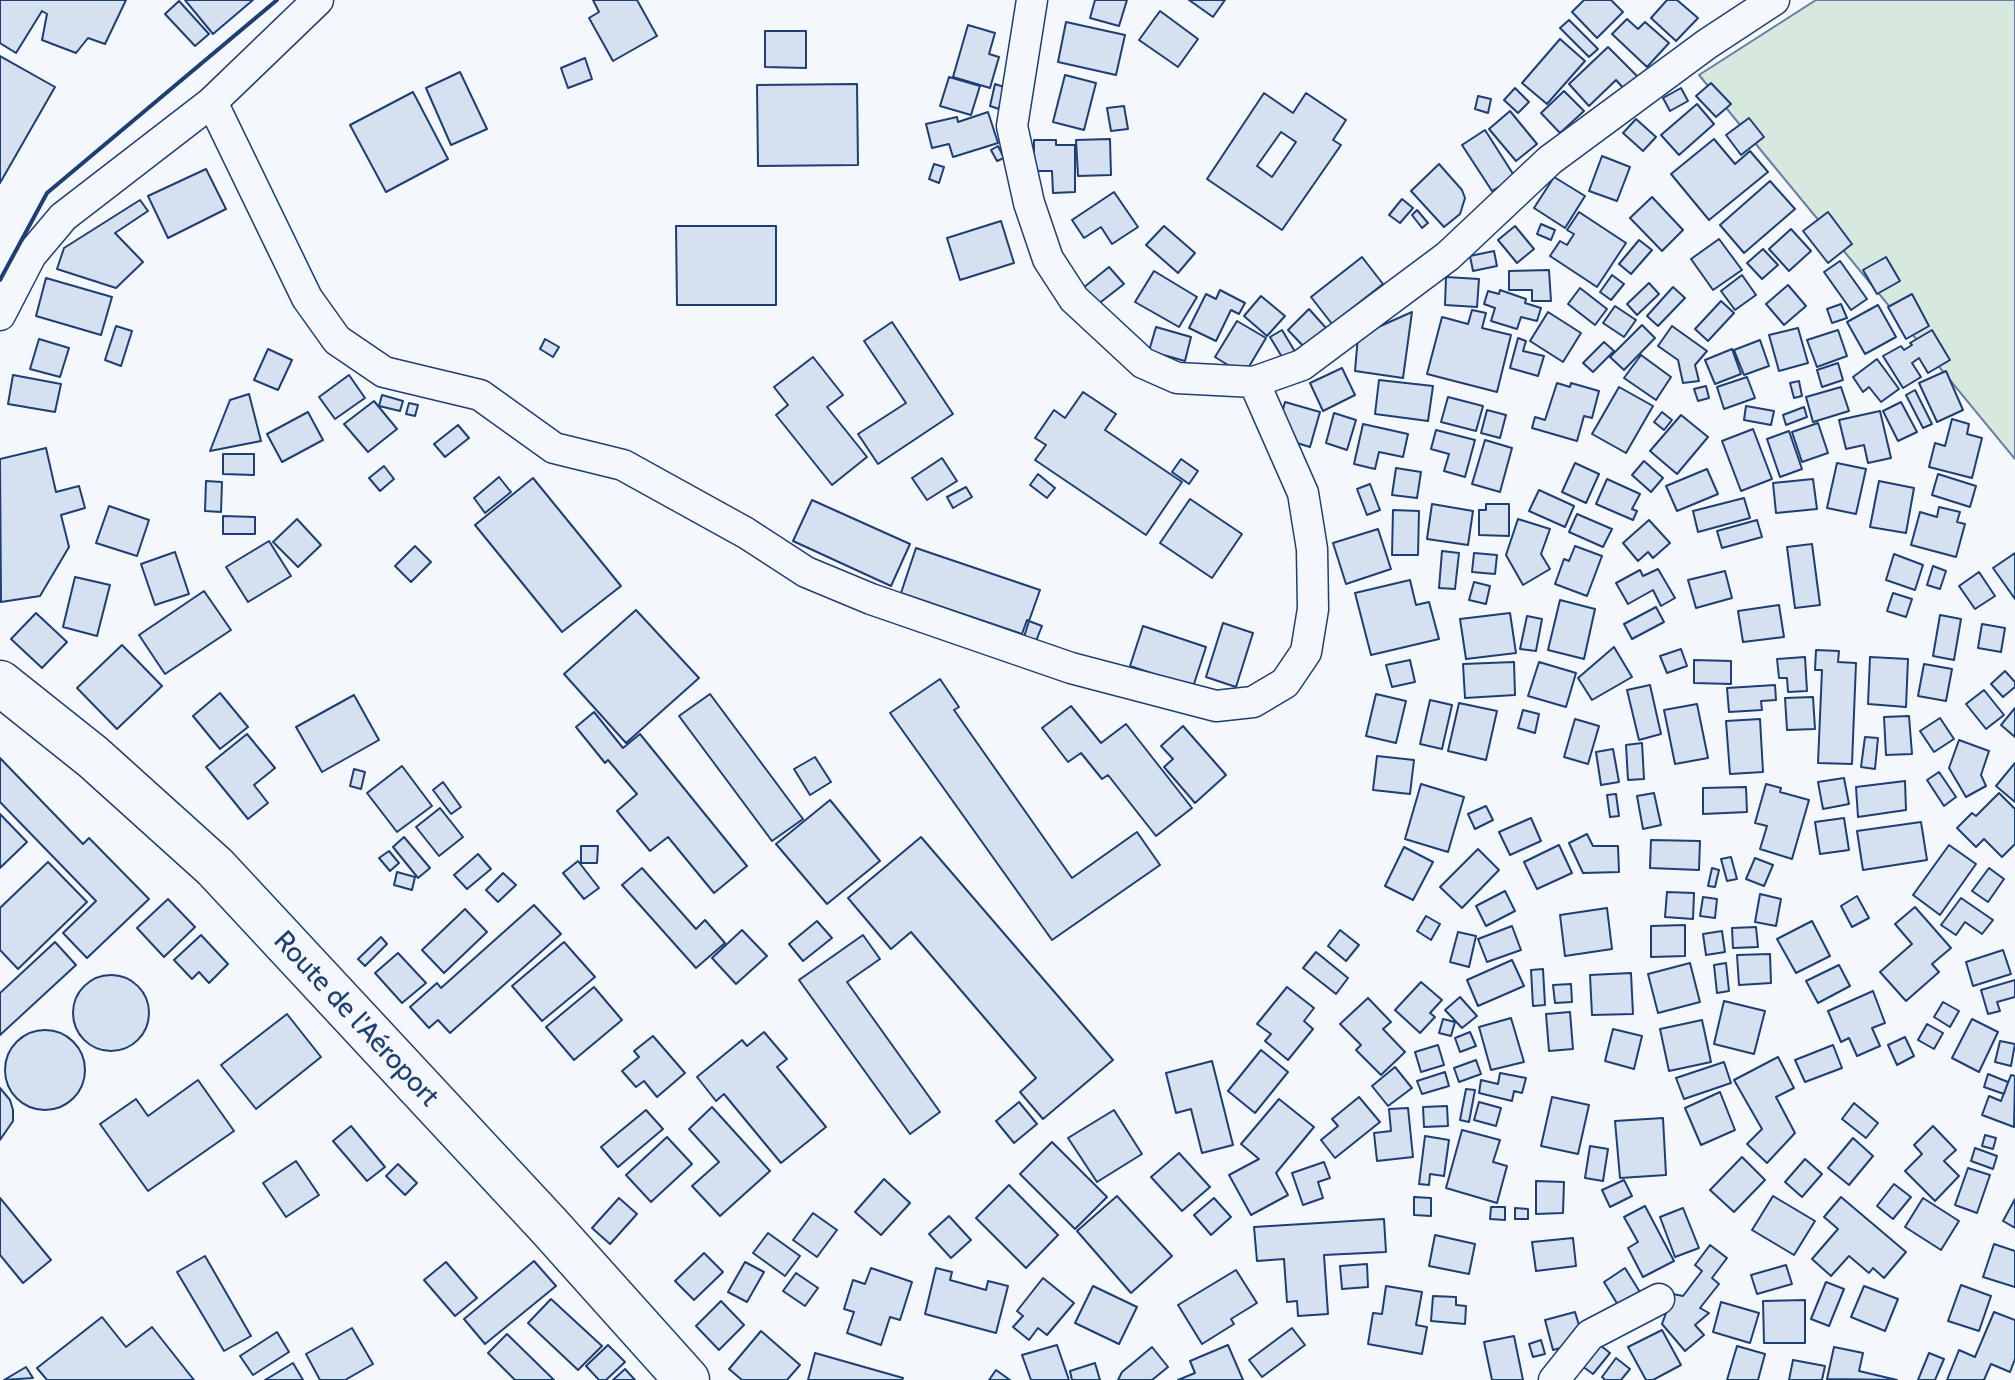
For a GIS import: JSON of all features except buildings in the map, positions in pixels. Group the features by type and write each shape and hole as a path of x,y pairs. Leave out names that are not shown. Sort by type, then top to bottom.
{"highway":[{"name":"Route de l'Aéroport","path":"0,683 93,757 215,867 549,1226 687,1380"}],"street":[{"path":"0,315 31,255 63,217 212,102 318,0"},
{"path":"1032,0 1012,126 1029,203 1048,259 1074,299 1143,363 1177,378 1254,382 1302,365 1313,357 1448,256 1550,160 1707,44 1774,0"},
{"path":"212,102 307,298 337,340 384,372 480,395 554,448 623,465 746,533 806,572 871,599 1071,668 1216,706 1253,702 1285,683 1306,652 1313,609 1312,549 1303,493 1254,382"},
{"path":"1554,1380 1590,1335 1659,1299"}],"shaded area":[{"path":"1816,0 2015,0 2015,459 1699,75"}],"wall":[{"path":"0,280 47,193 277,0"}]}
